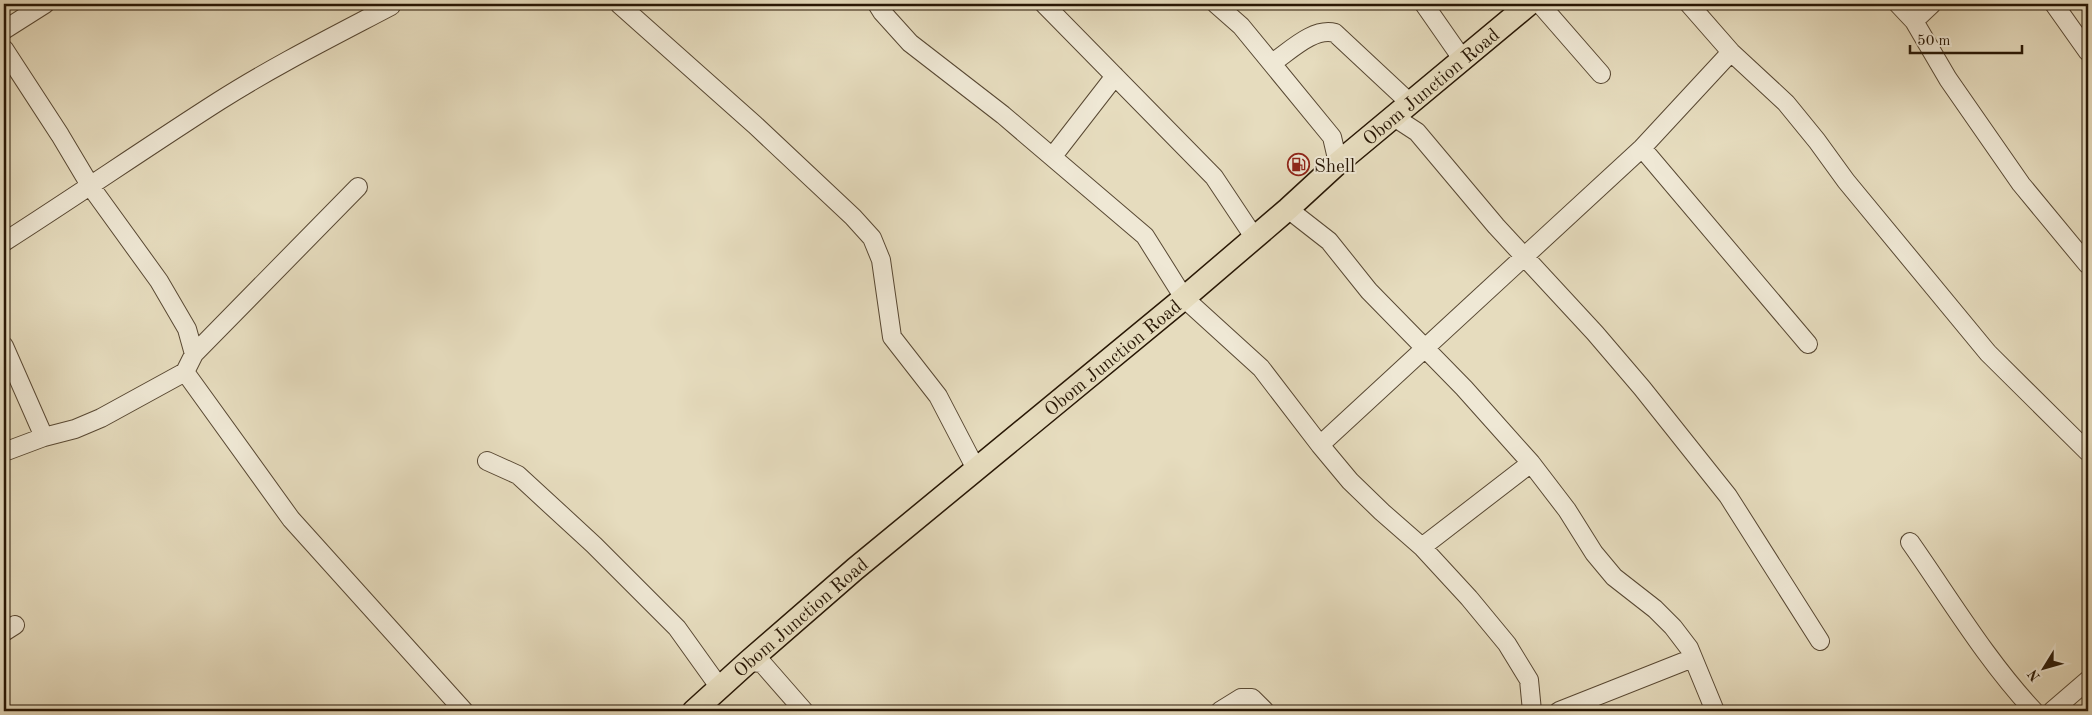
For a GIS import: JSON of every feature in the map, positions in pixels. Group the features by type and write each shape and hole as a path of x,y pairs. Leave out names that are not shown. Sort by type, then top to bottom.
{"main road":[{"name":"Obom Junction Road","path":"694,711 748,662 976,469 1184,298 1288,209 1338,162 1529,4"}],"street":[{"path":"4,30 45,4"},
{"path":"620,4 762,132 853,217 872,238 881,260 892,337 938,396 976,469"},
{"path":"877,4 910,43 1053,156 1145,236 1184,298 1261,368 1350,481 1422,547 1470,598 1507,644 1529,680 1532,711"},
{"path":"1044,4 1214,177 1254,237"},
{"path":"1216,4 1241,26 1332,137 1338,162"},
{"path":"1424,4 1463,60"},
{"path":"1540,4 1601,74"},
{"path":"1689,4 1731,52 1786,103 1846,181 1988,352 2088,452"},
{"path":"1898,4 1914,21 1948,79 2022,184 2088,265"},
{"path":"1914,21 1932,4"},
{"path":"2054,4 2088,52"},
{"path":"4,242 91,187 220,100 309,49 391,6"},
{"path":"1272,63 1315,34 1326,31 1335,33 1402,110 1435,155 1496,226 1630,374 1728,496 1820,641"},
{"path":"4,49 60,135 91,187 172,302 187,329 194,354"},
{"path":"1320,445 1642,148 1731,52"},
{"path":"1053,156 1115,76"},
{"path":"1642,148 1808,344"},
{"path":"4,452 44,437 75,429 101,418 185,372 194,354 358,187"},
{"path":"1288,209 1329,241 1369,291 1464,388 1531,463 1567,510 1594,553 1614,576 1674,627 1689,648 1715,711"},
{"path":"4,346 44,437"},
{"path":"185,372 291,519 464,711"},
{"path":"487,461 518,475 594,545 677,628 720,688"},
{"path":"1422,547 1531,463"},
{"path":"1910,542 1998,668 2016,692 2034,711"},
{"path":"1558,711 1693,658"},
{"path":"748,662 762,663 804,711"},
{"path":"2052,711 2088,680"},
{"path":"1220,711 1241,698 1252,698 1265,711"}],"place":[{"name":"Shell","path":"1298,165"}]}
